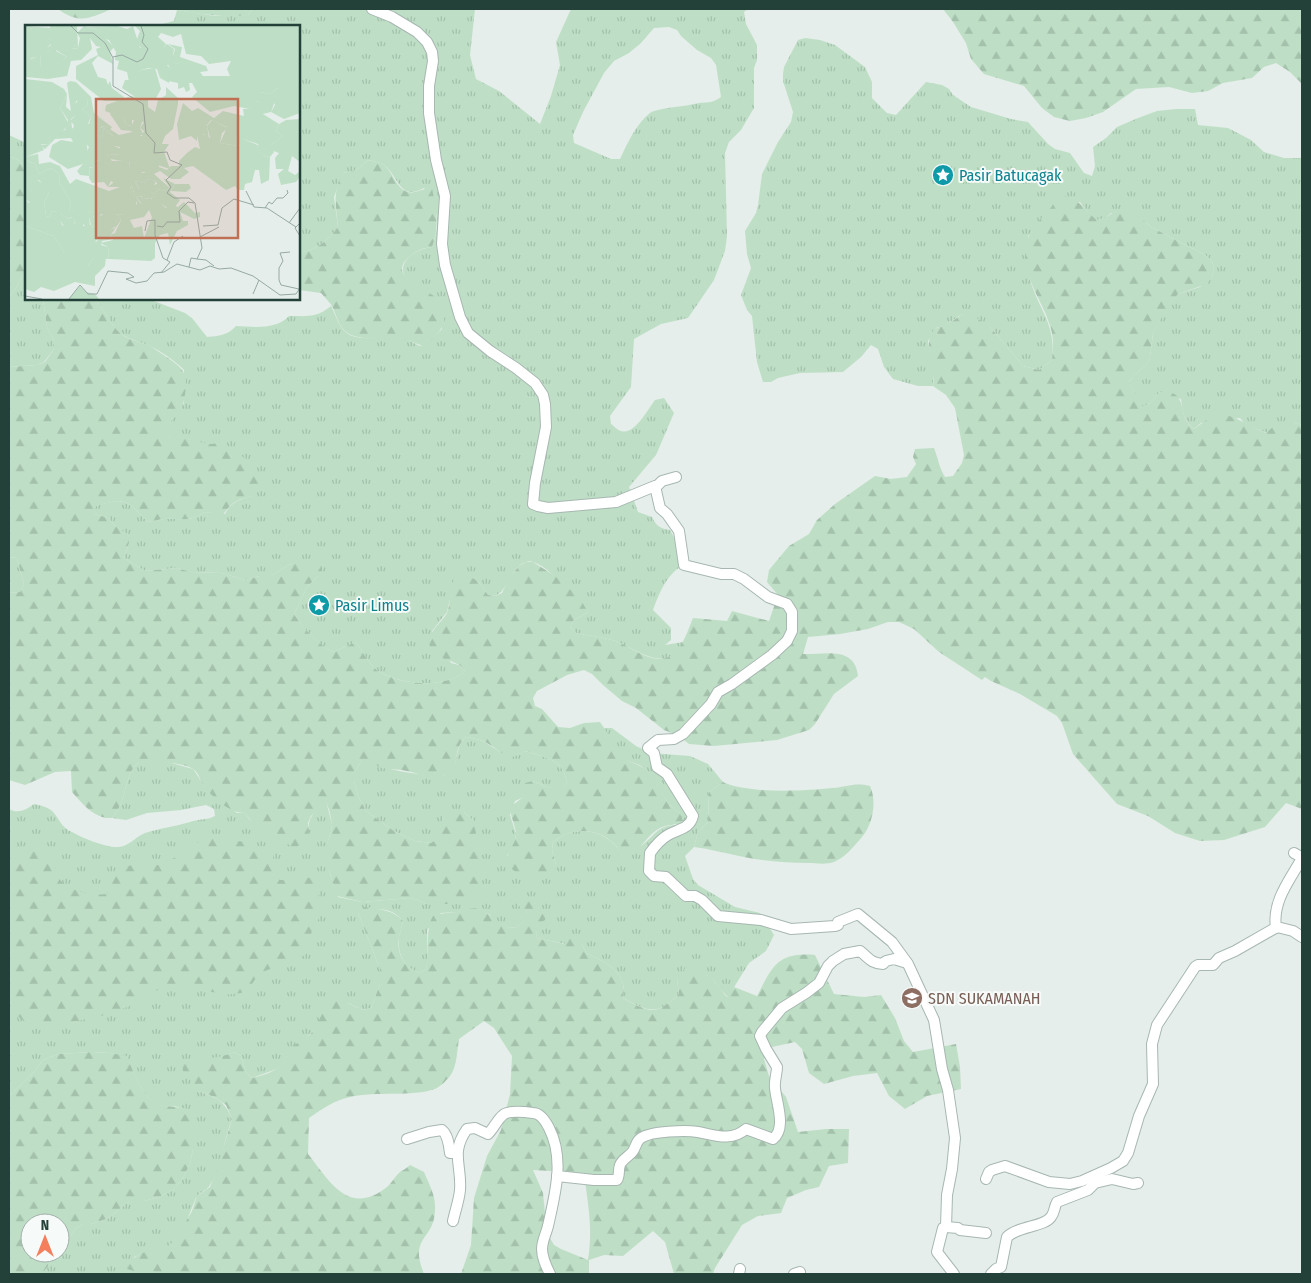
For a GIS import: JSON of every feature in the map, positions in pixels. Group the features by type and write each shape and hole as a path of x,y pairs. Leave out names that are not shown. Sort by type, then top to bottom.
{"street":[{"path":"372,9 392,17 417,32 428,42 432,52 429,113 436,160 445,196 442,244 445,265 460,317 468,333 535,383 543,395 546,426 535,483 534,504 548,508 616,502 656,487 662,481 676,477"},
{"path":"656,487 660,509 667,514 680,531 684,565 713,572 737,575 768,597 787,604 793,618 792,631 781,648 739,680 718,692 711,704 683,734 674,739 658,740 648,748 654,753 657,767 667,774 693,816 685,828 666,836 650,853 648,869 650,873 658,877 666,877 686,896 695,896 702,900 718,916 761,920 791,929 835,926 838,922 858,914 892,942 908,964 934,1020 942,1069 948,1090 954,1126 954,1159 947,1195 946,1227 943,1228 937,1252 954,1274"},
{"path":"1276,928 1275,916 1280,898 1287,882 1301,860 1301,857 1294,853"},
{"path":"986,1179 989,1172 1005,1166 1049,1182 1070,1184 1104,1171 1123,1161 1128,1153 1139,1116 1153,1084 1152,1044 1157,1026 1164,1012 1196,965 1213,965 1219,958 1276,928 1280,927 1293,931 1302,937"},
{"path":"557,1176 594,1180 617,1180 622,1162 634,1151 638,1141 642,1137 664,1132 699,1132 707,1136 725,1138 742,1133 746,1129 773,1139 779,1132 780,1119 774,1085 777,1067 760,1036 762,1032 782,1008 797,1000 819,983 828,966 844,954 860,950 866,959 876,964 883,964 894,959 906,961 908,964"},
{"path":"453,1222 460,1188 457,1153 460,1138 467,1129 475,1128 488,1134 502,1116 507,1113 534,1113 539,1115 546,1123 557,1150 557,1176 554,1200 542,1249 544,1261 550,1274"},
{"path":"407,1139 442,1130 450,1153 457,1153"},
{"path":"991,1274 1001,1267 1006,1237 1025,1227 1047,1221 1054,1212 1057,1202 1088,1190 1095,1183 1112,1179 1134,1184 1138,1183"},
{"path":"946,1227 986,1233"}],"green space":[{"path":"58,9 112,9 91,17 79,18 72,17"},
{"path":"173,9 252,9 248,15 220,16"},
{"path":"252,9 475,9 470,55 476,79 499,91 540,124 560,65 556,42 571,9 748,9 744,12 746,24 757,45 757,60 754,68 754,108 741,130 729,142 725,153 727,236 725,251 714,280 688,318 661,324 634,339 631,387 610,416 611,424 620,430 626,431 636,426 655,400 664,398 674,413 656,455 629,487 638,512 652,517 659,526 670,530 676,541 682,566 667,580 653,610 671,628 671,640 665,645 683,642 678,651 670,657 663,659 655,658 613,640 576,633 570,627 574,620 588,612 547,570 529,561 519,566 502,590 495,596 488,595 479,582 454,581 447,612 432,631 451,663 459,665 465,671 457,677 436,683 400,680 377,670 356,642 333,652 311,635 294,614 307,587 318,576 292,563 271,576 260,576 245,580 222,573 191,572 177,568 145,571 124,558 129,543 128,535 114,525 109,518 94,514 95,506 120,501 125,502 148,522 163,519 190,519 204,512 225,514 233,504 251,496 213,445 205,445 188,439 172,439 165,433 167,426 184,403 184,370 158,351 120,333 95,300 152,300 185,313 192,318 207,337 223,334 236,326 271,326 278,324 289,316 316,314 331,306 339,324 344,330 352,336 359,338 399,338 420,346 442,329 438,299 411,283 405,277 403,271 406,260 410,256 415,252 432,247 437,230 435,210 424,188 409,192 404,190 382,164 368,160 356,170 343,173 334,197 338,227 321,244 311,250 300,253 300,25 158,25 174,21 177,10 215,16 248,15","holes":["669,27 677,30 697,50 711,58 716,65 721,97 711,102 666,108 650,113 636,128 620,159 611,159 574,143 573,135 583,112 604,73 614,61 629,53 654,28"]},
{"path":"943,9 1302,9 1302,84 1290,72 1276,63 1264,67 1252,78 1223,83 1208,91 1192,93 1169,87 1136,89 1103,112 1070,121 1054,117 1042,108 1024,86 984,74 971,59 966,43"},
{"path":"805,38 835,45 865,67 872,82 872,98 887,113 896,115 926,82 942,85 971,107 1028,122 1048,144 1055,149 1070,153 1084,173 1092,176 1095,166 1093,147 1117,127 1157,111 1176,109 1195,109 1198,125 1228,128 1251,140 1264,152 1284,158 1302,158 1302,425 1294,422 1267,433 1245,424 1240,418 1201,423 1194,429 1184,416 1181,399 1160,392 1149,404 1142,407 1129,382 1146,365 1150,358 1153,333 1167,306 1178,294 1200,287 1212,277 1214,269 1212,261 1205,255 1151,227 1145,221 1111,213 1105,218 1097,220 1090,215 1080,202 1048,212 1028,236 1031,283 1050,328 1053,348 1052,360 1039,370 1023,366 991,328 962,314 944,326 936,328 928,341 933,372 933,386 918,386 893,379 884,367 878,349 871,345 861,357 843,372 800,373 778,378 771,382 763,382 757,362 752,316 747,310 741,295 751,268 747,254 745,231 756,213 762,174 778,142 791,122 793,112 783,81 784,67 798,40"},
{"path":"9,135 25,143 25,168 20,161 9,156"},
{"path":"9,156 20,161 25,168 25,274 9,296"},
{"path":"368,160 378,162 384,165 390,172 400,188 408,192 432,188 437,225 432,247 422,249 408,258 403,265 402,271 411,282 437,298 443,309 443,325 428,346 402,339 372,339 350,334 341,326 332,306 321,293 300,290 300,253 311,250 321,244 338,227 337,187 343,173 356,170"},
{"path":"1065,196 1071,198 1097,220 1118,210 1145,221 1151,227 1205,255 1212,261 1214,269 1212,277 1207,284 1178,294 1168,306 1153,333 1150,358 1146,365 1129,382 1142,406 1149,404 1160,392 1170,392 1179,399 1188,424 1194,429 1216,413 1236,419 1266,433 1279,422 1294,422 1302,425 1302,809 1286,803 1265,827 1224,840 1200,841 1175,833 1148,816 1117,804 1073,754 1062,723 1057,716 1020,694 985,677 982,680 939,652 914,629 899,622 888,622 868,629 840,634 808,637 803,654 828,653 845,656 856,666 858,676 834,694 815,724 809,730 777,740 714,746 689,744 679,736 664,730 636,708 622,701 592,674 584,670 567,675 537,691 533,698 535,706 542,709 558,727 570,728 584,723 600,722 624,757 647,771 670,805 680,813 683,821 660,828 639,847 628,850 619,849 612,842 596,833 579,831 570,833 553,842 552,850 556,865 552,871 544,875 524,875 514,871 508,864 508,855 516,836 510,807 522,798 525,783 533,781 547,787 562,788 567,783 562,768 552,760 525,751 519,755 506,756 484,742 466,737 457,751 454,768 447,775 428,776 402,770 385,769 370,760 362,760 354,773 358,796 366,811 394,831 415,841 431,843 437,839 443,816 449,812 457,810 464,812 474,821 483,879 472,899 456,904 426,904 410,898 362,902 337,896 326,858 326,847 331,834 332,824 326,802 311,816 308,823 309,831 302,845 294,847 261,829 245,813 234,811 224,805 206,789 195,771 187,766 167,762 139,762 130,774 121,804 112,818 106,818 94,813 72,792 71,771 55,772 25,785 9,780 9,593 20,592 24,585 17,558 9,557 9,367 37,365 45,362 54,349 54,341 47,327 43,300 95,300 120,333 130,339 150,346 178,365 186,378 184,400 181,408 169,424 166,433 172,439 188,439 208,444 220,442 248,461 259,480 259,487 256,493 235,502 219,518 212,513 204,512 190,519 163,519 148,522 125,502 120,501 96,506 94,514 109,518 114,525 129,535 129,543 124,558 145,571 177,568 191,572 222,573 245,580 260,576 271,576 292,563 300,561 316,562 322,569 307,587 294,614 311,635 333,652 356,642 374,667 380,672 399,680 435,683 457,677 465,671 459,665 435,654 429,642 432,633 447,613 454,580 466,574 479,582 488,595 495,596 502,593 509,578 519,566 526,562 533,562 555,576 579,597 588,612 574,620 570,627 576,633 613,640 646,656 657,659 672,655 678,650 693,618 727,621 732,611 769,621 778,595 767,582 769,570 789,546 809,534 817,520 835,504 875,476 891,479 907,477 916,464 913,457 915,449 934,448 945,477 953,476 962,463 964,455 955,408 946,395 933,386 929,340 935,329 962,314 977,318 991,328 1023,366 1039,370 1052,360 1053,341 1051,329 1028,273 1025,262 1025,250 1033,228 1058,199"},
{"path":"25,274 25,300 43,300 47,327 54,341 54,349 44,362 37,365 9,367 9,296"},
{"path":"9,557 17,558 24,585 20,592 9,593"},
{"path":"604,728 612,728 636,746 651,753 690,756 708,764 723,782 709,792 708,822 698,832 694,847 685,856 693,879 698,885 735,907 760,913 774,935 766,951 749,963 728,997 708,976 692,971 677,979 679,994 665,1006 658,1009 646,1009 632,1003 623,998 623,982 614,969 586,953 582,944 566,944 536,938 539,908 534,902 525,910 529,917 517,927 509,928 495,921 490,915 475,908 441,913 427,930 428,961 426,969 419,973 409,967 400,954 399,937 403,921 398,916 382,909 358,913 380,969 380,984 371,1008 363,1010 348,1003 320,1021 316,1028 287,1056 283,1064 277,1069 252,1078 246,1072 241,1056 234,1052 216,1059 190,1061 199,1091 220,1101 232,1119 214,1178 209,1187 196,1198 183,1229 175,1240 162,1249 134,1257 135,1274 42,1274 50,1263 70,1263 70,1236 76,1228 83,1224 91,1224 109,1218 129,1201 144,1201 159,1197 173,1190 183,1178 190,1164 193,1149 193,1133 179,1107 163,1106 150,1099 140,1086 127,1057 110,1053 58,1054 43,1060 34,1072 9,1096 9,809 22,811 34,804 45,807 51,810 68,830 95,842 114,847 126,845 145,833 215,816 214,809 206,805 181,810 147,813 126,820 112,818 121,804 130,774 139,762 168,762 193,769 206,788 237,813 245,813 250,820 309,831 309,821 326,801 332,824 326,848 330,874 338,897 362,902 410,898 426,904 474,821 464,812 443,817 438,839 431,843 415,841 394,831 366,811 358,796 354,773 362,760 370,759 377,764 394,770 444,776 454,766 459,747 466,737 484,742 506,755 514,756 525,751 552,760 562,768 567,783 562,789 547,787 533,781 522,798 515,801 510,815 516,834 515,843 507,856 556,865 552,850 553,842 570,833 587,831 596,833 612,842 619,849 640,846 660,829 676,825 680,813 664,797 652,777 641,766 623,757"},
{"path":"723,782 734,786 777,791 855,785 870,786 873,798 873,812 866,832 850,851 834,862 791,863 748,858 694,847 698,832 708,822 709,792"},
{"path":"220,834 236,841 252,842 265,850 273,852 274,875 280,880 294,880 301,877 325,880 319,894 320,917 313,928 305,955 258,975 248,990 241,993 224,995 201,989 161,988 133,1005 101,1016 67,1023 26,1023 14,1013 13,1005 9,1001 9,849 16,846 39,849 56,869 59,878 66,885 83,892 107,894 113,879 128,866 136,864 160,865 205,838"},
{"path":"519,898 534,902 546,912 545,920 538,924 536,938 565,944 569,937 577,938 586,953 601,960 619,975 623,982 623,998 640,1007 652,1010 664,1006 679,994 677,979 686,967 711,978 727,997 734,987 757,996 772,969 778,963 792,956 815,955 834,994 864,997 881,995 895,1018 904,1041 913,1052 956,1044 961,1089 927,1096 905,1109 889,1096 877,1073 853,1076 824,1084 809,1073 802,1049 795,1042 772,1047 764,1059 769,1076 786,1097 798,1132 849,1129 848,1163 829,1166 819,1187 787,1198 781,1213 758,1216 742,1225 713,1274 674,1274 665,1242 653,1231 623,1256 604,1255 589,1260 589,1274 461,1274 471,1245 474,1198 487,1156 501,1130 510,1094 512,1056 494,1028 484,1021 459,1039 452,1072 445,1082 437,1088 416,1093 371,1094 344,1098 309,1118 308,1154 333,1185 351,1197 362,1198 374,1195 387,1187 398,1174 410,1165 424,1172 432,1190 435,1204 434,1219 420,1245 420,1261 424,1274 135,1274 134,1271 127,1269 127,1262 142,1253 168,1246 175,1240 192,1211 197,1196 210,1187 232,1119 226,1105 214,1097 199,1091 183,1071 182,1063 228,1055 234,1052 241,1056 246,1072 252,1078 276,1070 287,1056 288,1049 314,1030 320,1013 334,999 341,1000 363,1010 371,1008 380,984 380,969 358,913 365,907 391,912 403,921 398,943 400,954 409,967 419,973 426,969 428,935 433,916 475,908 509,928 517,927 528,917 525,910 519,906","holes":["533,1170 584,1173 590,1227 588,1260 554,1245 547,1233 543,1193"]},
{"path":"92,1052 127,1056 140,1086 150,1099 164,1106 188,1109 193,1133 193,1149 190,1164 183,1178 173,1190 159,1197 144,1201 129,1201 109,1218 91,1224 83,1224 76,1228 70,1236 70,1213 20,1213 20,1263 50,1263 42,1274 9,1274 9,1096 34,1072 43,1060 58,1054"}],"place":[{"name":"Pasir Batucagak","path":"943,175"},
{"name":"Pasir Limus","path":"319,605"},
{"name":"SDN SUKAMANAH","path":"912,998"}]}
